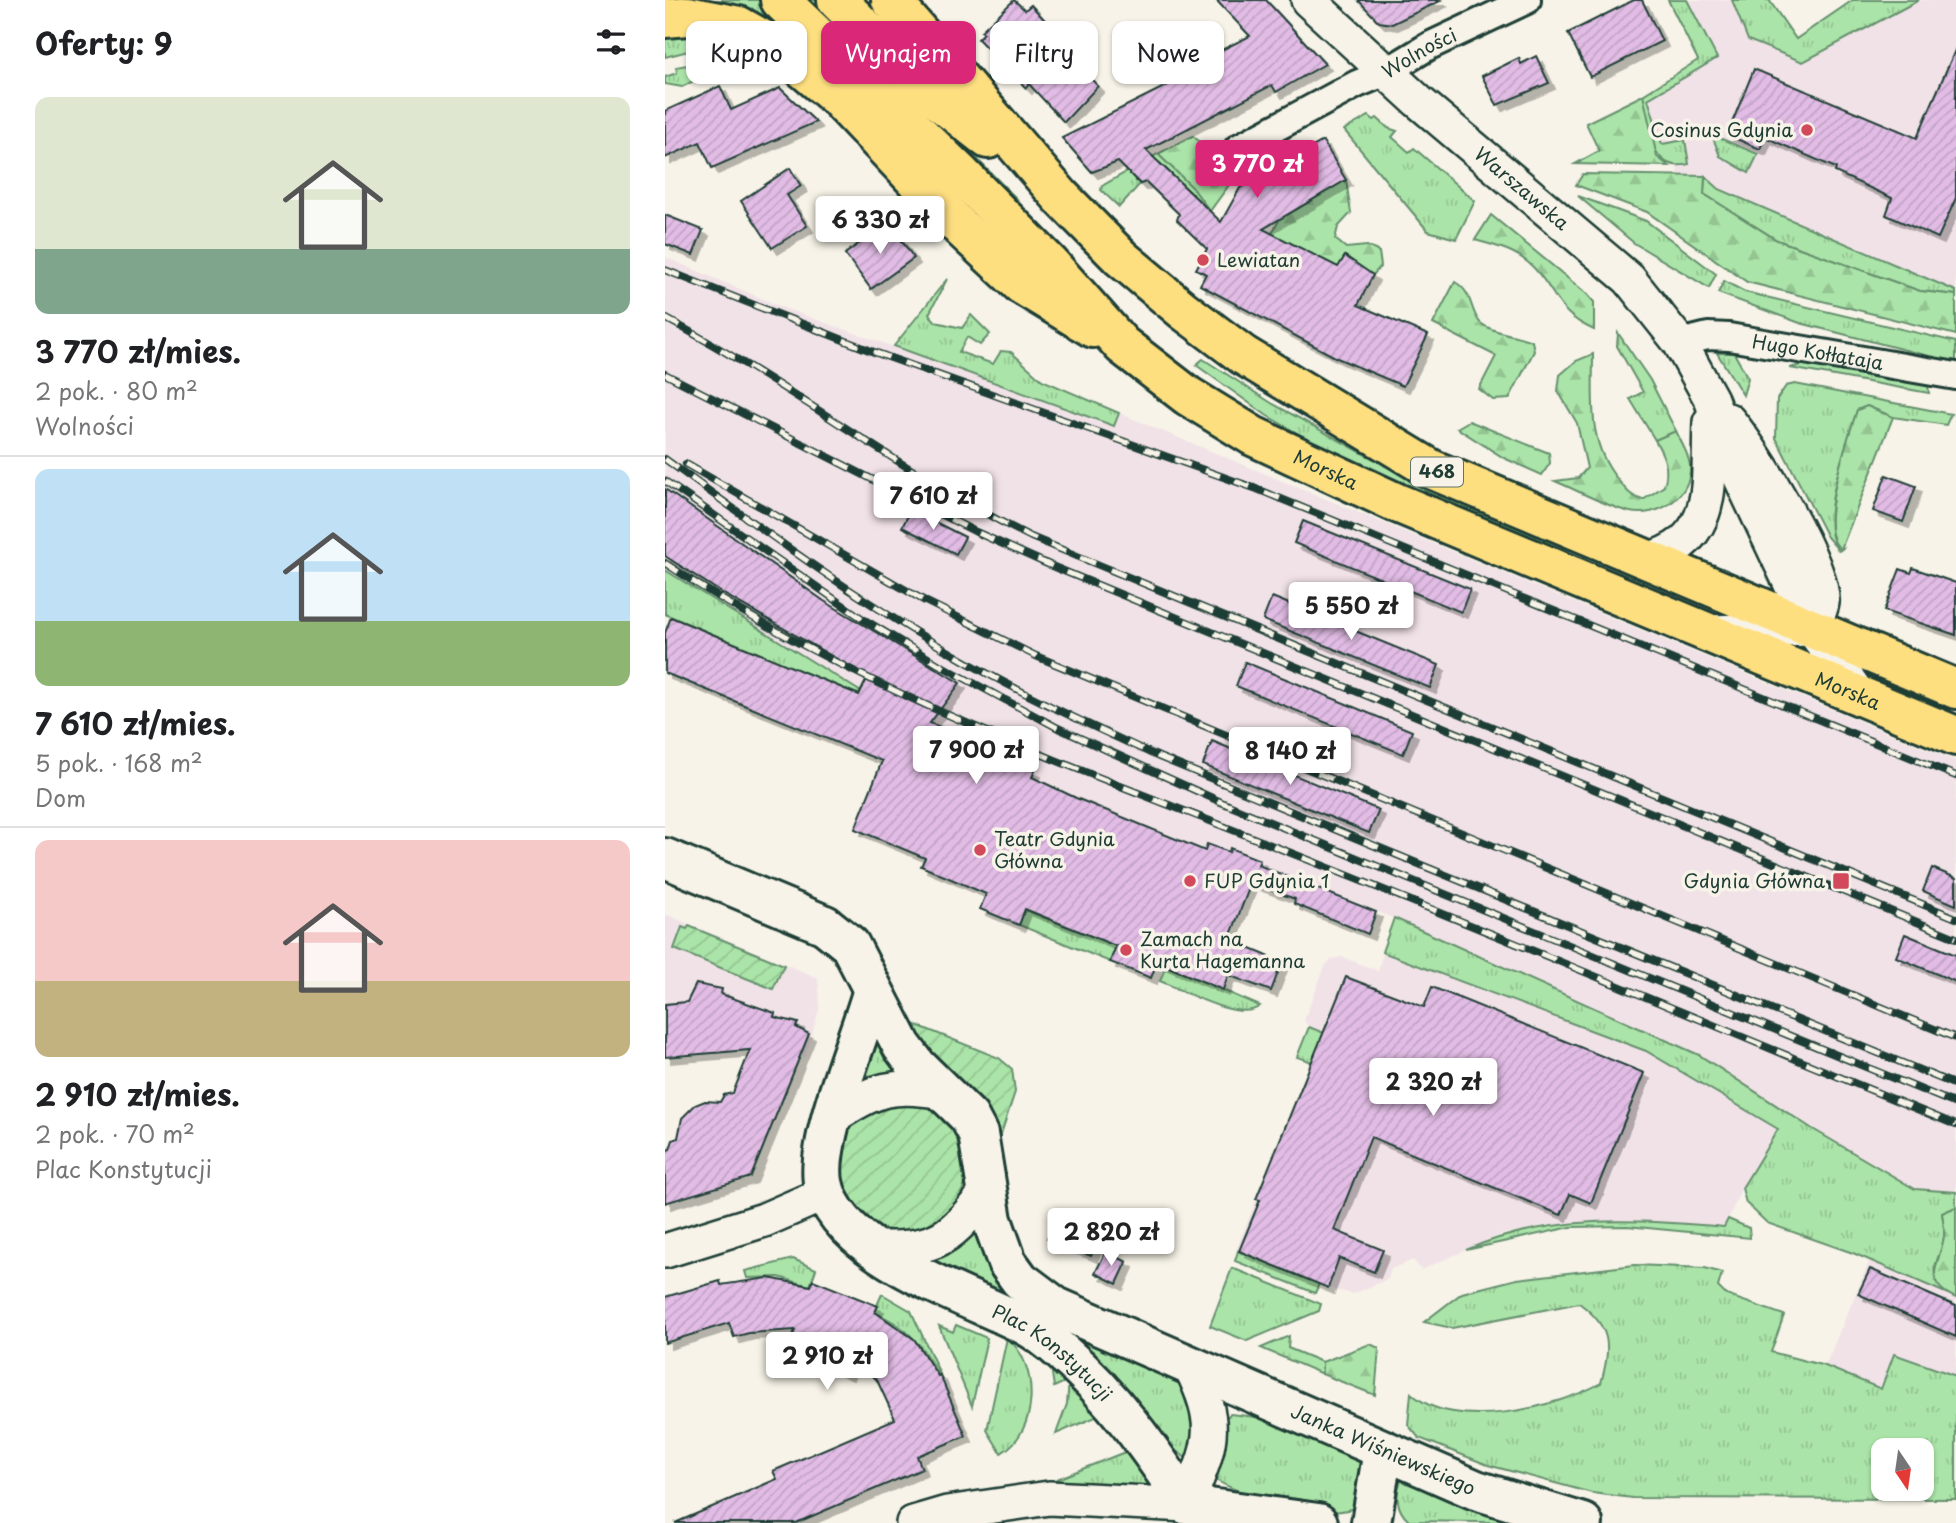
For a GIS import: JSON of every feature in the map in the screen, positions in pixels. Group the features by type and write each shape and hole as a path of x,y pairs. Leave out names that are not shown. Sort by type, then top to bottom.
{"main road":[{"name":"Morska","path":"780,0 962,175 1050,264 1122,345 1188,396 1253,436 1308,463 1862,699 1956,736"},
{"path":"837,0 933,96 1061,197"},
{"name":"468","path":"891,0 1061,197 1121,258 1183,310 1243,355 1431,469 1956,689"},
{"path":"665,18 687,16 739,26 779,49 838,98 944,211 1022,285 1122,345"},
{"path":"665,858 825,925 850,945 859,959 872,993 902,1046 917,1066 969,1117 978,1134 999,1245 1020,1280 1056,1307 1190,1365"},
{"name":"Plac Konstytucji","path":"872,993 833,1117 822,1162 826,1193 833,1208 875,1248 926,1281 1026,1325 1063,1352 1109,1401 1187,1505"},
{"name":"Janka Wiśniewskiego","path":"1190,1365 1476,1490 1583,1523"},
{"path":"1371,1523 1383,1450"},
{"path":"1187,1505 1318,1523"}],"street":[{"name":"Warszawska","path":"1308,0 1386,72 1629,279 1680,342 1711,399 1735,467 1812,629 1862,699"},
{"name":"Wolności","path":"1238,148 1357,84 1386,72 1429,46 1527,0"},
{"name":"Hugo Kołłątaja","path":"1680,342 1708,336 1729,337 1804,347 1956,376"},
{"name":"Warszawska","path":"1646,559 1669,554 1690,537 1700,519 1711,474 1711,399"},
{"path":"1705,632 1812,629"},
{"path":"833,1117 881,1089 910,1086 944,1092"},
{"path":"875,1248 920,1247 940,1240 958,1228 989,1189"},
{"path":"665,1251 764,1220 826,1193"},
{"path":"913,1523 959,1511 1049,1498 1187,1505 1210,1444 1210,1420 1190,1365"}],"shaded area":[{"path":"1668,0 1769,0 1796,39 1853,0 1956,0 1956,304 1678,176 1677,167 1669,166 1643,95 1698,60"},
{"path":"665,257 784,308 1113,425 1119,413 1956,761 1956,1432 1825,1366 1901,1187 1667,1064 1778,1129 1745,1180 1725,1227 1633,1220 1548,1225 1500,1235 1421,1270 1413,1260 1391,1269 1388,1279 1353,1294 1328,1288 1236,1250 1324,1033 1309,1027 1304,1020 1325,966 1332,959 1342,957 1378,971 1393,918 1258,865 1260,860 1231,848 1229,852 1208,844 1204,852 1031,779 1035,771 1013,762 1009,770 952,747 957,734 701,631 665,607"},
{"path":"665,914 818,978 820,1006 805,1058 733,1028 665,1034"}],"green space":[{"path":"665,0 818,0 839,21 821,21 821,60 807,51 807,21 728,21"},
{"path":"1668,0 1687,0 1717,58 1648,99 1662,144 1685,140 1689,164 1676,165 1666,162 1658,154 1650,133 1643,95 1698,60"},
{"path":"1732,0 1769,0 1796,39 1853,0 1919,0 1803,62 1748,40"},
{"path":"665,33 686,34 686,52 665,57"},
{"path":"686,65 688,84 682,87 665,84 665,77 677,73 676,67"},
{"path":"856,84 902,84 1018,200 977,166"},
{"path":"1643,95 1657,157 1669,166 1575,164 1599,151 1586,123"},
{"path":"1369,116 1397,131 1392,137 1409,152 1414,148 1475,201 1456,239 1428,231 1344,130"},
{"path":"1712,135 1758,154 1749,173 1720,156"},
{"path":"1193,136 1237,174 1210,211 1192,187 1158,154"},
{"path":"1158,154 1192,187 1210,211 1160,163 1134,178 1140,184 1119,207 1101,190 1102,186"},
{"path":"1583,174 1705,176 1704,194 1777,240 1920,291 1956,295 1956,335 1747,282 1647,212 1576,185"},
{"path":"1705,176 1719,189 1956,291 1956,295 1920,291 1777,240 1704,194"},
{"path":"1346,180 1351,213 1338,227 1335,239 1346,248 1367,246 1379,252 1381,266 1373,275 1347,267 1250,273 1283,213 1289,214"},
{"path":"1578,196 1646,221 1716,274 1709,288 1634,243"},
{"path":"1491,215 1587,294 1594,302 1594,330 1565,310 1528,262 1507,250 1475,240"},
{"path":"947,279 929,314 936,322 962,328 971,315 990,334 980,345 967,337 959,352 993,364 1001,351 1011,352 1042,380 1119,413 1114,426 894,346"},
{"path":"1724,281 1745,292 1956,342 1956,363 1800,323 1718,293"},
{"path":"1455,282 1467,294 1482,324 1532,341 1534,351 1509,399 1493,400 1479,389 1496,356 1433,324"},
{"path":"1618,333 1650,380 1676,431 1655,440 1630,399 1643,392 1617,346"},
{"path":"1717,353 1734,353 1748,378 1743,395"},
{"path":"1593,354 1596,436 1608,466 1626,490 1643,500 1664,486 1665,462 1655,440 1676,431 1685,448 1690,466 1685,487 1671,503 1661,508 1651,512 1630,512 1555,481 1578,478 1587,468 1577,423 1558,391 1560,375 1576,361"},
{"path":"1203,359 1273,404 1366,455 1578,551 1522,540 1347,462 1266,415 1196,365"},
{"path":"1805,364 1928,385 1929,393 1790,368"},
{"path":"1795,384 1951,414 1946,425 1893,417 1867,406 1857,410 1832,499 1831,534 1836,547 1843,548 1839,551 1827,537 1776,438 1777,399 1786,386"},
{"path":"1867,406 1893,417 1841,549 1834,539 1831,524 1836,483 1857,410"},
{"path":"1469,421 1549,453 1550,463 1542,475 1504,458 1457,428"},
{"path":"665,570 879,703 665,614"},
{"path":"1025,910 1116,946 1110,962 1019,925"},
{"path":"1394,918 1699,1055 1811,1128 1915,1189 1956,1192 1956,1207 1942,1213 1944,1237 1935,1267 1936,1279 1948,1294 1853,1253 1767,1223 1746,1203 1742,1188 1778,1129 1646,1051 1382,952"},
{"path":"689,926 784,965 773,989 674,949 682,927 687,929"},
{"path":"1166,966 1260,1006 1239,1011 1196,997 1160,981"},
{"path":"909,1022 999,1058 1012,1069 1015,1092 1000,1137 991,1116 979,1100 937,1066"},
{"path":"878,1026 903,1072 873,1077 865,1074 862,1067"},
{"path":"1309,1027 1324,1033 1312,1062 1297,1057"},
{"path":"902,1101 927,1106 948,1120 962,1141 967,1166 962,1191 948,1212 927,1226 902,1231 877,1226 856,1212 842,1191 837,1166 842,1141 856,1120 877,1106"},
{"path":"1956,1207 1956,1298 1938,1285 1935,1271 1944,1236 1942,1213"},
{"path":"1728,1219 1749,1228 1750,1238 1627,1226 1571,1227 1466,1250 1497,1238 1561,1225 1626,1221 1724,1227"},
{"path":"976,1233 983,1252 1007,1287 1001,1300 923,1265 948,1254"},
{"path":"1238,1251 1319,1284 1315,1293 1235,1261"},
{"path":"793,1259 816,1269 810,1286 779,1277 747,1278 745,1271"},
{"path":"1635,1265 1705,1268 1722,1273 1718,1287 1726,1295 1784,1315 1771,1352 1825,1366 1881,1389 1894,1354 1956,1376 1956,1499 1934,1499 1934,1438 1871,1438 1871,1499 1633,1498 1592,1493 1488,1465 1419,1438 1408,1425 1411,1393 1429,1405 1452,1412 1478,1414 1532,1408 1558,1401 1601,1383 1606,1358 1606,1338 1598,1320 1579,1303 1452,1328 1424,1322 1462,1293 1517,1279"},
{"path":"1232,1268 1321,1304 1319,1311 1247,1341 1210,1326"},
{"path":"882,1294 911,1311 940,1374 935,1377 924,1354 905,1330 874,1312"},
{"path":"1051,1320 1160,1366 1183,1385 1197,1432 1187,1459 1166,1443"},
{"path":"956,1325 987,1338 972,1406 939,1326 953,1332"},
{"path":"1289,1336 1288,1348 1322,1362 1322,1374 1261,1348"},
{"path":"1007,1338 1018,1350 1025,1364 1031,1397 1023,1430 1014,1443 1001,1453 987,1430"},
{"path":"1370,1344 1379,1348 1375,1395 1322,1374 1322,1362"},
{"path":"1050,1360 1103,1414 1056,1434 1067,1404 1069,1380 1054,1387"},
{"path":"1230,1414 1273,1419 1364,1454 1359,1506 1327,1511 1285,1505 1243,1492 1212,1478 1225,1451 1226,1418"},
{"path":"1130,1450 1164,1481 1149,1488 1042,1485"},
{"path":"1403,1477 1560,1523 1409,1521 1401,1512 1398,1500 1398,1489"}],"building":[{"path":"1014,0 1025,10 1031,5 1046,21 992,21"},
{"path":"1216,0 1266,0 1325,64 1276,92 1272,85 1146,150 1221,222 1240,188 1323,141 1346,180 1263,229 1338,267 1345,256 1373,275 1358,305 1428,335 1403,386 1337,358 1200,285 1206,274 1196,269 1207,249 1177,220 1179,214 1146,182 1140,184 1118,162 1092,172 1062,138 1170,84 1224,84 1224,49 1250,36"},
{"path":"1358,0 1442,0 1392,24 1379,22"},
{"path":"1634,0 1642,0 1662,41 1590,77 1568,33"},
{"path":"990,23 990,51 978,39 984,33 981,31"},
{"path":"1956,48 1956,198 1938,238 1886,215 1892,198 1835,172 1836,168 1765,137 1760,149 1727,135 1754,69 1917,138"},
{"path":"1536,56 1549,83 1497,105 1482,76 1519,58 1521,64"},
{"path":"1029,84 1098,86 1064,122"},
{"path":"720,86 731,110 780,88 816,122 712,168 700,142 665,158 665,111"},
{"path":"790,168 801,186 787,195 807,226 772,248 741,201"},
{"path":"665,215 703,230 693,255 665,244"},
{"path":"888,222 914,258 871,289 845,254"},
{"path":"1886,475 1916,486 1903,522 1873,511"},
{"path":"665,489 824,601 960,683 930,723 957,734 952,747 1009,770 1013,762 1035,771 1032,777 1076,798 1205,851 1207,844 1229,852 1230,848 1260,860 1258,865 1376,912 1368,934 1294,904 1295,899 1251,883 1229,940 1282,962 1271,991 1228,975 1223,990 1157,962 1151,978 1110,962 1116,946 1025,909 1019,925 980,909 986,894 921,866 925,858 855,829 882,761 665,673 665,633 671,617 859,695 868,677 722,593 665,556"},
{"path":"911,510 965,537 956,554 902,527"},
{"path":"1303,521 1470,589 1461,612 1294,543"},
{"path":"1913,568 1956,583 1956,635 1884,611 1900,569 1911,573"},
{"path":"1272,597 1439,665 1430,688 1263,620"},
{"path":"1245,662 1412,731 1403,754 1236,686"},
{"path":"1212,741 1379,810 1369,833 1203,765"},
{"path":"1932,868 1956,878 1956,905 1923,891"},
{"path":"1905,934 1956,955 1956,982 1896,957"},
{"path":"1346,977 1424,1007 1432,987 1644,1073 1591,1203 1570,1194 1561,1215 1371,1137 1334,1230 1383,1250 1374,1272 1339,1258 1328,1288 1239,1251 1260,1200 1256,1199"},
{"path":"696,984 722,989 721,994 775,1013 774,1017 798,1023 796,1027 809,1034 751,1177 665,1203 665,1151 670,1149 673,1140 678,1138 682,1118 695,1105 705,1101 720,1102 724,1095 733,1093 750,1050 665,1057 665,1004 687,1002"},
{"path":"1057,1217 1100,1235 1091,1256 1047,1238"},
{"path":"1106,1251 1127,1262 1117,1284 1095,1273"},
{"path":"1870,1269 1956,1306 1956,1337 1858,1294"},
{"path":"768,1278 811,1286 813,1280 878,1306 875,1312 914,1339 938,1376 940,1375 966,1436 917,1456 922,1469 796,1523 675,1523 777,1479 773,1471 895,1419 877,1380 854,1357 847,1374 788,1350 795,1330 749,1333 734,1337 729,1323 665,1343 665,1297 720,1281 721,1285"}],"railway":[{"path":"665,270 874,352 1257,489 1956,776"},
{"path":"665,318 712,344 938,486 1031,537 1956,918"},
{"path":"665,374 976,532 1054,567 1956,938"},
{"path":"665,459 874,606 972,665 1051,706 1159,757 1956,1085"},
{"path":"686,464 925,601 1036,656 1956,1038"},
{"path":"665,481 863,619 938,664 1058,728 1221,802 1956,1104"},
{"path":"665,563 737,608 811,649 965,722 1956,1125"}],"place":[{"name":"Cosinus Gdynia","path":"1807,130"},
{"name":"Lewiatan","path":"1203,260"},
{"name":"Teatr Gdynia Główna","path":"980,850"},
{"name":"FUP Gdynia 1","path":"1190,881"},
{"name":"Gdynia Główna","path":"1841,881"},
{"name":"Zamach na Kurta Hagemanna","path":"1126,950"}]}
